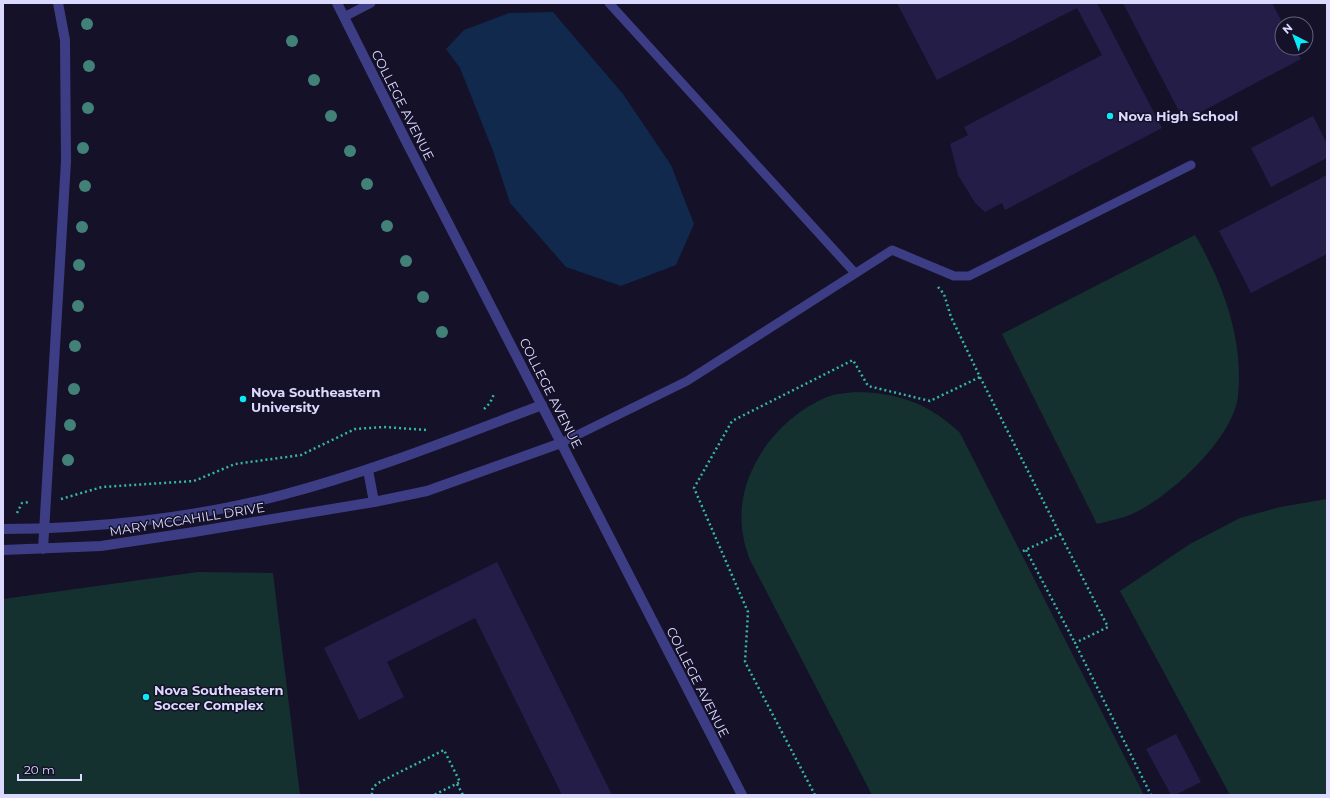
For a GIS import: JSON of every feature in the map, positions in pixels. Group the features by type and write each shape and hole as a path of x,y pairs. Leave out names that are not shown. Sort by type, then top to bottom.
{"street":[{"path":"43,549 66,161 65,40 58,3"},
{"name":"COLLEGE AVENUE","path":"337,3 742,795"},
{"name":"MARY MCCAHILL DRIVE","path":"3,529 44,529 194,514 281,496 368,470 542,405"},
{"name":"MARY MCCAHILL DRIVE","path":"3,550 101,546 374,502 427,491 561,443"},
{"path":"368,470 374,502"}],"lane":[{"path":"344,17 371,3"},
{"path":"609,3 854,273"},
{"path":"561,443 687,381 892,250 954,276 969,276 1190,165"}],"path":[{"path":"933,283 944,294 951,317 980,377 1108,627 1075,643"},
{"path":"815,795 745,662 748,612 694,488 732,421 853,360 868,386 930,401 980,377"},
{"path":"479,412 490,403 494,394"},
{"path":"16,516 22,503 65,499 102,487 194,481 235,464 301,455 355,429 384,427 429,430"},
{"path":"1021,552 1060,534"},
{"path":"1026,550 1075,643 1151,795"},
{"path":"372,795 371,791 374,786 380,782 444,750 460,782 434,795"},
{"path":"457,784 463,795"}],"green space":[{"path":"1195,235 1205,253 1222,292 1234,333 1238,354 1239,375 1238,396 1234,412 1225,430 1212,448 1181,481 1164,495 1132,514 1119,519 1097,524 1002,334"},
{"path":"854,392 884,394 911,401 936,414 960,433 1144,795 872,795 750,560 744,543 741,518 744,495 750,474 760,454 774,436 790,420 808,407 830,396"},
{"path":"1327,499 1327,795 1230,795 1120,591 1190,544 1240,518 1280,507"},
{"name":"Nova Southeastern Soccer Complex","path":"198,572 273,573 300,795 3,795 3,599"}],"water":[{"path":"553,12 623,94 671,165 694,224 676,265 621,286 566,267 510,203 493,151 460,68 446,49 464,30 509,13"}],"building":[{"path":"897,3 1097,3 1162,128 1005,210 1002,203 985,212 975,203 958,175 950,144 968,135 964,127 1102,55 1077,8 937,80"},
{"path":"1123,3 1272,3 1279,16 1274,16 1274,56 1299,56 1301,59 1184,121"},
{"path":"1313,116 1327,144 1327,158 1271,187 1251,148"},
{"path":"1327,175 1327,254 1251,293 1219,231"},
{"path":"497,562 612,795 562,795 475,618 387,662 404,697 359,720 324,648"},
{"path":"1176,734 1201,782 1175,795 1171,795 1146,749"}],"place":[{"name":"Nova High School","path":"1110,116"},
{"name":"Nova Southeastern University","path":"243,399"},
{"name":"Nova Southeastern Soccer Complex","path":"146,697"}]}
